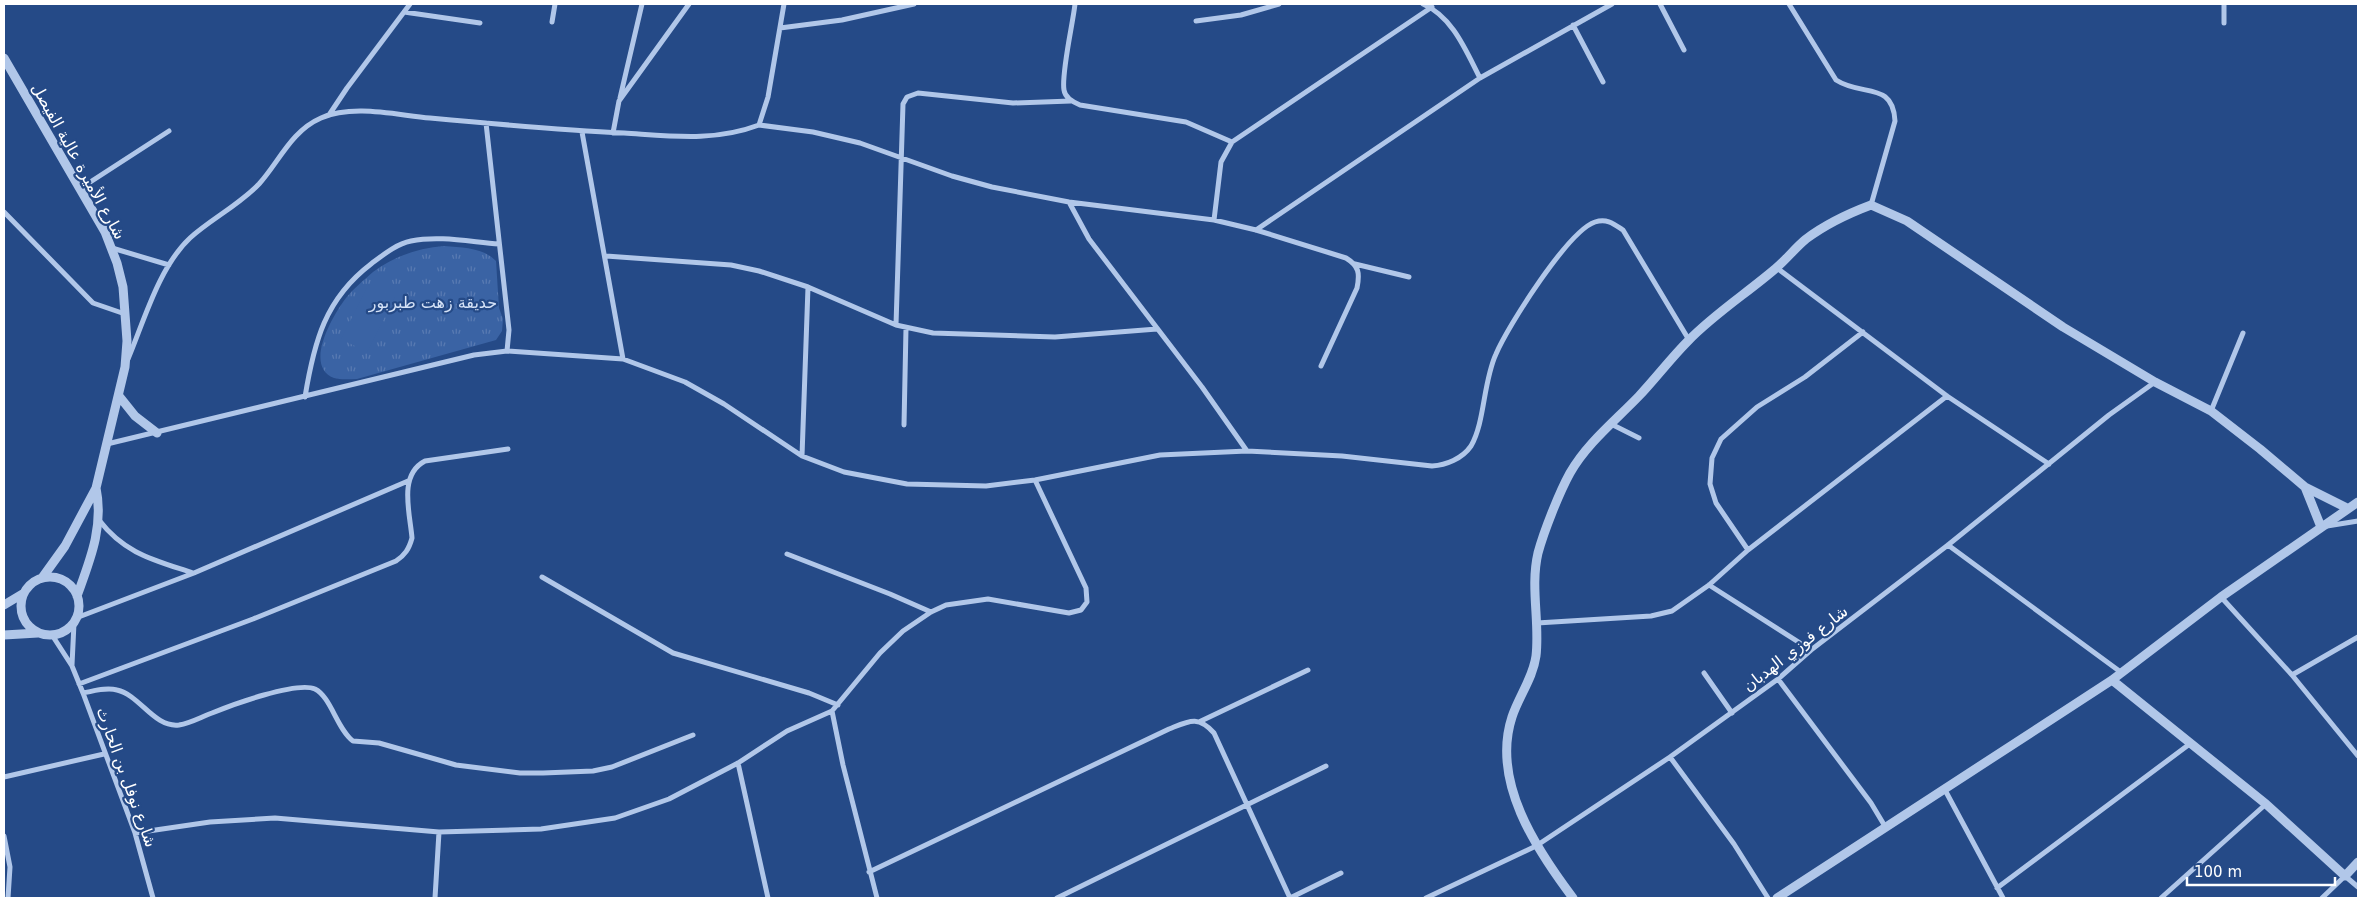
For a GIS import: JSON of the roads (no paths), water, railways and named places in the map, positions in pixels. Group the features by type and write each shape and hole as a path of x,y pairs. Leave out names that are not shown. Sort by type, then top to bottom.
{"street":[{"path":"329,115 410,4"},
{"path":"552,22 555,4"},
{"path":"613,133 642,4"},
{"path":"619,101 688,4"},
{"path":"759,125 768,97 784,4"},
{"path":"780,28 842,20 914,4"},
{"path":"1071,101 1064,90 1064,77 1076,4"},
{"path":"1196,21 1241,15 1279,4"},
{"path":"1423,4 1432,8 1447,20 1462,43 1480,78"},
{"path":"1256,230 1480,78 1612,4"},
{"path":"1660,4 1684,50"},
{"path":"1789,4 1836,80 1847,87 1884,94 1894,108 1895,121 1871,205"},
{"path":"2224,4 2224,23"},
{"path":"1214,220 1221,162 1232,142 1432,8"},
{"path":"404,12 480,23"},
{"path":"1573,25 1603,82"},
{"name":"شارع الأميرة عالية الفيصل","path":"4,58 46,133 80,188 112,248 123,287 126,314 125,367 96,488 65,546 42,578"},
{"path":"896,324 899,158 902,104 907,97 918,93 1013,103 1071,101 1080,105 1186,122 1232,142"},
{"path":"125,367 169,265 190,238 258,185 297,134 319,119 329,115 366,112 582,132 694,137 722,136 759,125 813,132 850,141 992,187 1069,202 1214,220 1316,247 1346,258 1355,264 1409,277"},
{"path":"486,124 510,330 507,350"},
{"path":"80,188 169,131"},
{"path":"582,132 606,256 623,359"},
{"path":"1069,202 1089,240 1247,450"},
{"path":"1573,898 1536,846 1515,797 1507,760 1508,737 1512,717 1533,669 1535,658 1537,623 1535,577 1538,553 1548,524 1570,473 1594,440 1689,340 1777,268 1805,240 1837,218 1871,205 1907,221 2063,327 2155,382 2211,411 2260,448 2305,488 2347,508"},
{"path":"4,212 93,303 126,314"},
{"path":"107,444 474,355 507,350 623,359 685,382 724,404 802,456 844,472 907,484 986,486 1035,480 1160,455 1247,450 1342,456 1432,466 1454,461 1471,445 1478,428 1486,383 1496,354 1525,304 1566,245 1583,228 1596,222 1610,221 1623,230 1689,340"},
{"path":"305,397 311,360 322,323 334,302 360,272 396,247 410,241 433,239 499,244"},
{"path":"112,248 169,265"},
{"path":"606,256 731,265 759,271 808,287 906,328 949,334 1055,336 1157,329"},
{"path":"1321,366 1358,288 1360,275 1355,264"},
{"path":"1777,268 1947,396 2049,464"},
{"path":"802,456 808,287"},
{"path":"904,425 906,328"},
{"path":"1748,550 1716,503 1710,484 1712,458 1721,439 1757,407 1805,377 1863,332"},
{"path":"2211,411 2243,333"},
{"name":"شارع فوزي الهدبان","path":"1426,898 1536,846 1670,757 1778,679 1811,650 2155,382"},
{"path":"119,396 135,416 158,433"},
{"path":"1537,623 1651,616 1672,611 1709,585 1748,550 1947,396"},
{"path":"1611,424 1639,438"},
{"path":"4,635 39,633 52,635 64,631 75,621 194,573 408,481 418,465 425,461 508,449"},
{"path":"135,833 210,822 275,818 439,832 541,829 615,818 669,799 738,763 768,742 832,711 880,653 910,625 946,605 988,599 1069,613 1081,610 1086,605 1088,596 1086,588 1035,480"},
{"path":"79,684 253,619 366,574 402,557 407,552 412,538 408,481"},
{"name":"شارع الأميرة عالية الفيصل","path":"78,596 95,546 99,520 96,488"},
{"path":"2305,488 2321,527"},
{"path":"1777,898 1886,829 2112,680 2221,597 2358,502"},
{"path":"99,520 120,543 133,552 194,573"},
{"path":"2321,527 2358,521"},
{"path":"1948,545 2122,672"},
{"path":"787,554 931,612"},
{"path":"542,577 673,653 809,692 838,705"},
{"path":"4,605 24,593 42,578 55,578 66,582 78,596 79,607 75,621"},
{"path":"1709,585 1811,650"},
{"path":"24,593 22,601 23,616 32,629 39,633"},
{"path":"2221,597 2292,675 2358,756"},
{"name":"شارع نوفل بن الحارث","path":"72,666 75,621"},
{"name":"شارع نوفل بن الحارث","path":"52,635 72,666 83,693 104,754 135,833 153,898"},
{"path":"2292,675 2358,638"},
{"path":"870,872 1169,729 1193,720 1201,721 1308,670"},
{"path":"1704,673 1732,713"},
{"path":"1778,679 1870,803 1886,829"},
{"path":"2112,680 2266,804 2358,887"},
{"path":"83,693 105,689 124,692 159,719 172,725 193,721 239,703 291,688 307,687 322,694 342,729 353,741 379,744 456,765 520,773 575,772 612,767 693,735"},
{"path":"832,711 842,765 877,898"},
{"path":"1201,721 1214,733 1290,898 1341,873"},
{"path":"1997,888 2190,743"},
{"path":"4,778 104,754"},
{"path":"1670,757 1734,844 1768,898"},
{"path":"738,763 768,898"},
{"path":"1057,898 1326,766"},
{"path":"1945,790 2003,898"},
{"path":"2162,898 2266,804"},
{"path":"435,898 439,832"},
{"path":"4,836 10,867 8,898"},
{"path":"2322,898 2358,862"}],"park label":[{"name":"حديقة زهت طبربور","path":"433,302"}]}
